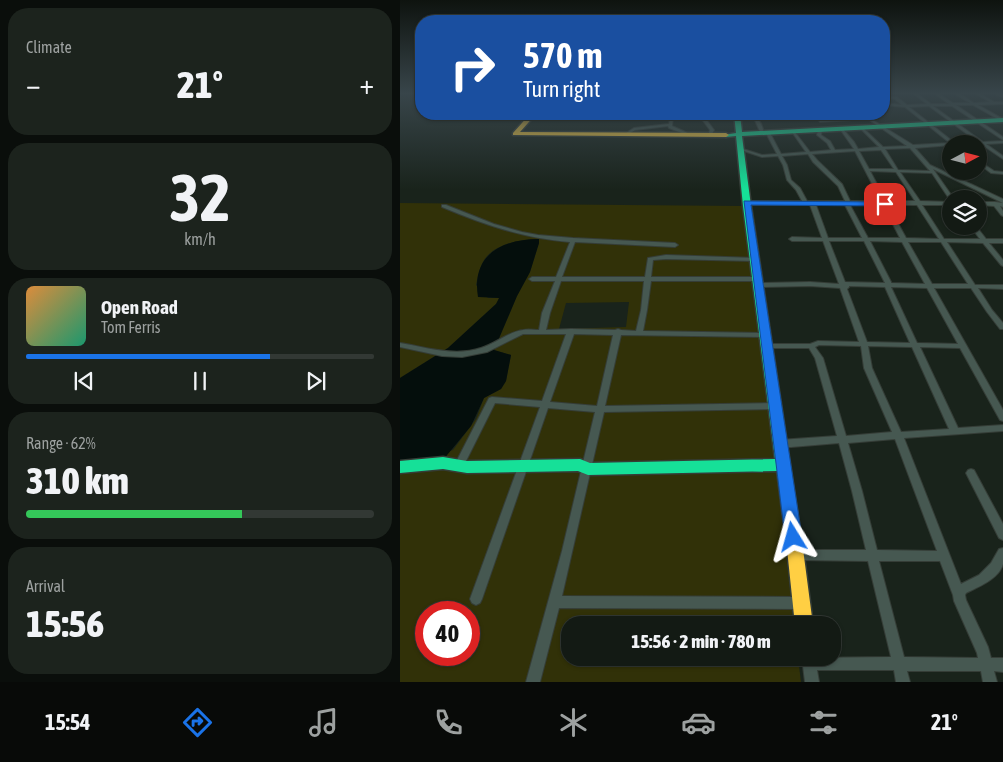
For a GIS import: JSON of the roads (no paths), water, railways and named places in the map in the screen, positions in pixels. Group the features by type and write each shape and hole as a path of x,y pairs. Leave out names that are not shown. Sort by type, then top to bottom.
{"street":[{"path":"522,126 515,134 608,135 666,126"},
{"path":"671,126 681,133 692,136"},
{"path":"710,135 712,130 711,126"},
{"path":"738,126 740,149 746,159 746,203 803,616"},
{"path":"761,126 780,155 790,180 808,202 825,239 842,284 1003,287"},
{"path":"628,133 692,136 739,135 901,126"},
{"path":"932,126 943,135"},
{"path":"959,126 970,135"},
{"path":"983,126 1003,141"},
{"path":"882,127 911,146 928,165 946,190"},
{"path":"862,128 882,148 989,311 1003,328"},
{"path":"842,129 857,150 904,240 1003,418"},
{"path":"820,130 819,135 829,142 833,151"},
{"path":"794,132 808,153 840,185 954,430"},
{"path":"988,142 1003,141"},
{"path":"746,159 762,156 942,145"},
{"path":"988,148 1003,158"},
{"path":"740,149 762,156"},
{"path":"928,165 1003,203"},
{"path":"988,168 993,172 1003,173"},
{"path":"867,170 933,172"},
{"path":"746,203 847,202 942,204"},
{"path":"987,204 1003,203"},
{"path":"995,204 1003,214"},
{"path":"444,206 484,224 542,239 675,245"},
{"path":"980,235 1003,264"},
{"path":"792,239 1003,241"},
{"path":"542,332 573,240"},
{"path":"639,333 644,310 650,259 666,257 754,259"},
{"path":"532,279 648,279 810,284 843,287 887,284 905,287 931,286"},
{"path":"843,287 864,344 868,368 898,435 960,601 983,652 990,682"},
{"path":"476,599 571,331"},
{"path":"400,345 451,356 486,349 517,333 618,331 765,340 811,346 818,343 964,346"},
{"path":"533,682 556,602 588,469 618,331"},
{"path":"811,346 819,358 842,439 873,556 903,682"},
{"path":"460,466 492,400 600,409 774,406"},
{"path":"779,444 1003,428"},
{"path":"400,467 444,463 460,466 580,465 588,469 783,465"},
{"path":"971,473 1003,535"},
{"path":"796,556 944,556"},
{"path":"959,595 962,589 983,579 1002,557"},
{"path":"556,602 801,603"},
{"path":"841,662 898,665 1003,665"},
{"path":"810,666 812,682"}]}
